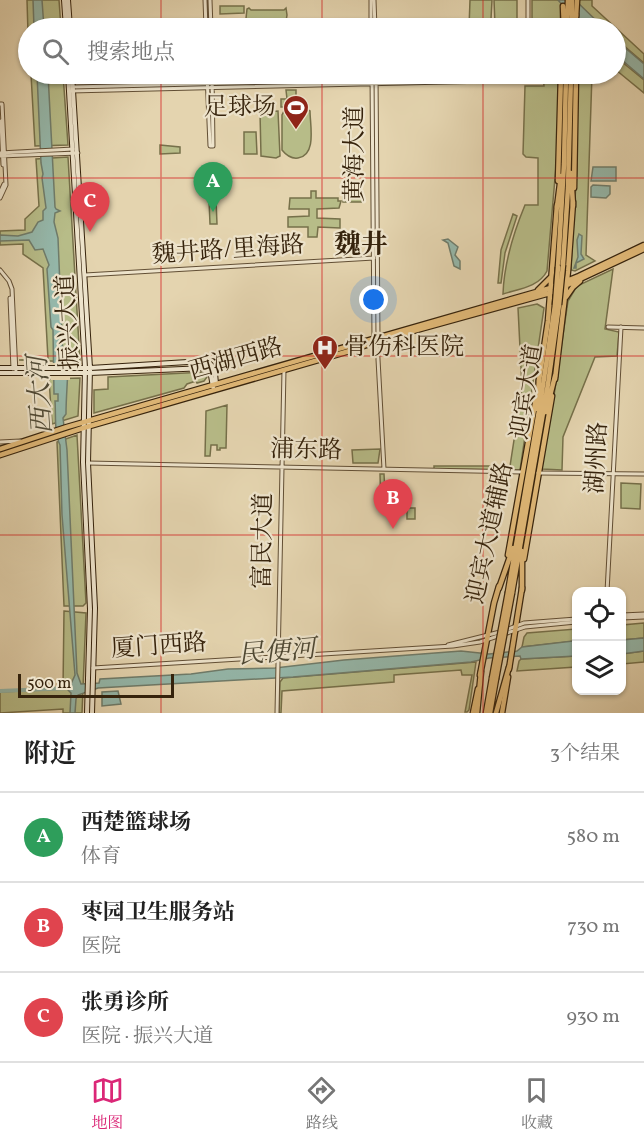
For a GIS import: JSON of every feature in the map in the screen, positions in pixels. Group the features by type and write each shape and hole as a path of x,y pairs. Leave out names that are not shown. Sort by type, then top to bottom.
{"main road":[{"path":"66,0 67,18"},
{"path":"570,0 572,16"},
{"path":"572,16 577,0"},
{"name":"振兴大道","path":"71,84 87,368"},
{"name":"迎宾大道辅路","path":"475,713 484,650 510,548 539,379 551,290 558,265 557,207 566,84"},
{"name":"迎宾大道","path":"488,713 523,533 559,305 558,265 567,84"},
{"name":"迎宾大道","path":"558,265 570,121 568,84"},
{"name":"迎宾大道辅路","path":"502,713 517,628 524,556 555,376 559,305 567,283 573,206 576,84"},
{"path":"557,207 566,111"},
{"path":"570,121 573,206"},
{"name":"振兴大道","path":"75,151 85,276 92,713"},
{"path":"551,290 644,247"},
{"path":"569,259 570,272 576,276 601,268"},
{"path":"512,298 542,287 558,265"},
{"path":"559,305 573,287 601,268"},
{"name":"西湖西路","path":"214,388 284,370 376,340 504,306 551,290"},
{"name":"西湖西路","path":"0,455 54,434 512,298 551,290"},
{"path":"504,306 542,299 548,304 549,310"},
{"name":"迎宾大道","path":"510,592 524,499 559,305"},
{"path":"0,368 87,368 207,362 213,367 214,388"},
{"path":"0,373 87,373 206,368 210,370 214,388"},
{"path":"538,441 555,376"},
{"path":"533,448 539,379"},
{"name":"振兴大道","path":"86,425 95,608 93,668 90,678"},
{"name":"西湖西路","path":"0,449 22,440 54,434"},
{"path":"499,588 512,551 524,499"},
{"path":"522,590 523,533"},
{"path":"496,713 509,667"},
{"name":"振兴大道","path":"87,713 90,696"}],"street":[{"path":"206,0 206,18"},
{"path":"210,0 211,18"},
{"path":"373,0 373,18"},
{"path":"528,0 528,18"},
{"path":"71,89 253,84"},
{"name":"黄海大道","path":"374,84 376,340"},
{"name":"黄海大道","path":"374,84 376,340"},
{"path":"208,85 210,146 213,146 213,85"},
{"path":"0,104 4,186 0,193"},
{"path":"2,154 75,151"},
{"path":"0,198 6,185 2,154"},
{"name":"魏井路/里海路","path":"85,276 374,258"},
{"path":"0,271 9,281 12,290 15,373"},
{"path":"608,327 644,328"},
{"name":"湖州路","path":"609,587 621,327"},
{"path":"376,340 384,469"},
{"name":"富民大道","path":"277,713 284,370"},
{"path":"0,442 22,440"},
{"name":"浦东路","path":"88,463 523,472"},
{"path":"538,473 644,474"},
{"path":"626,617 644,615"},
{"name":"厦门西路","path":"93,668 443,646 487,638 517,628 572,621"}],"green space":[{"path":"27,0 59,0 60,18 28,18"},
{"path":"470,0 492,0 491,18 469,18"},
{"path":"494,0 517,0 517,18 495,18"},
{"path":"532,0 561,0 560,18 532,18"},
{"path":"576,0 592,0 592,6 605,18 593,18 576,3"},
{"path":"220,6 244,6 244,13 220,14"},
{"path":"286,8 287,18 246,18 247,9 284,10"},
{"path":"626,37 644,54 644,63 626,48"},
{"path":"626,65 644,80 644,93 626,78"},
{"path":"32,84 64,84 68,145 35,146"},
{"path":"544,84 559,84 558,143 547,271 534,284 503,294 507,260 525,205 538,205 538,158 526,157 523,154 525,86 544,86"},
{"path":"575,84 592,84 586,255 595,261 575,271 571,270 577,166"},
{"path":"286,90 296,90 296,98 293,99 293,104 281,107 281,99 287,99"},
{"path":"292,105 300,105 310,111 310,146 304,156 298,158 289,156 282,150 282,115"},
{"path":"278,111 280,156 276,158 261,156 260,112"},
{"path":"244,132 256,132 257,154 244,154"},
{"path":"160,145 180,147 180,153 160,154"},
{"path":"68,157 80,362 19,360 48,359 43,268 23,254 23,244 0,245 0,231 25,230 25,219 39,206 36,159"},
{"path":"311,191 316,191 316,198 338,198 338,201 341,201 339,208 317,209 317,218 340,219 340,228 318,227 317,237 308,237 308,227 288,227 288,217 309,216 309,209 289,209 290,198 311,198"},
{"path":"362,192 362,202 343,202 343,193"},
{"path":"209,200 216,200 217,224 210,224"},
{"path":"513,214 517,216 505,253 501,283 498,283 501,250"},
{"path":"613,269 605,329 619,332 617,356 595,357 563,437 562,470 542,469 540,466 552,409 568,301 577,286"},
{"path":"537,304 544,308 520,470 434,469 434,466 510,466 522,388 518,308"},
{"path":"205,372 207,377 204,381 197,383 196,381 187,384 184,388 94,413 94,390 108,389 108,377"},
{"path":"80,378 78,416 52,424 49,379"},
{"path":"227,405 226,448 217,450 217,445 211,445 210,456 205,456 206,411"},
{"path":"77,435 86,603 83,606 64,606 57,442"},
{"path":"380,449 378,463 353,463 352,450"},
{"path":"380,474 384,474 386,511 381,509"},
{"path":"621,483 641,484 640,509 621,508"},
{"path":"398,503 407,504 408,508 415,508 415,519 407,519 407,511 398,511"},
{"path":"64,611 86,613 82,713 63,713 63,709 0,713 0,692 63,689"},
{"path":"644,623 644,638 626,640 626,625"},
{"path":"572,629 572,641 522,647 527,633"},
{"path":"644,651 644,662 626,664 626,653"},
{"path":"572,656 572,667 517,671 521,659"},
{"path":"476,662 467,712 465,712 472,675 462,675 461,670 394,675 394,682 282,691 281,713 279,713 280,682 283,678"}],"shaded area":[{"path":"33,0 42,0 43,18 34,18"},
{"path":"558,0 575,0 594,18 574,18"},
{"path":"626,49 644,64 644,79 626,64"},
{"path":"37,84 49,84 55,207 60,211 55,213 54,222 58,238 63,359 68,361 66,414 63,418 67,450 77,673 81,684 99,683 100,679 191,674 228,669 275,668 461,651 489,654 517,651 522,647 572,641 572,656 489,658 471,662 293,677 98,688 78,695 75,713 70,713 71,693 66,688 70,686 75,675 62,515 60,445 56,424 55,401 58,401 58,394 54,394 53,330 47,269 49,265 43,249 35,250 29,240 0,241 0,235 18,236 32,232 38,222 43,220 43,211 46,208"},
{"path":"593,167 616,167 616,181 591,181"},
{"path":"593,185 610,186 610,194 606,198 591,197"},
{"path":"579,234 582,236 581,254 584,259 576,263 576,268 574,268 578,257"},
{"path":"448,239 458,247 455,255 460,261 460,269 454,266 448,243 443,240"},
{"path":"644,638 644,651 626,653 626,640"},
{"path":"118,691 121,704 102,706 102,692"}],"pier":[{"path":"51,363 70,363 70,380 51,380"}],"waterway":[{"path":"0,691 71,688"}],"place":[{"name":"足球场","path":"296,131"},
{"name":"西楚篮球场","path":"213,212"},
{"name":"张勇诊所","path":"90,232"},
{"name":"骨伤科医院","path":"325,371"},
{"name":"枣园卫生服务站","path":"393,529"}],"district":[{"name":"魏井","path":"361,246"}],"water label":[{"name":"西大河","path":"41,395"},
{"name":"民便河","path":"277,653"}]}
